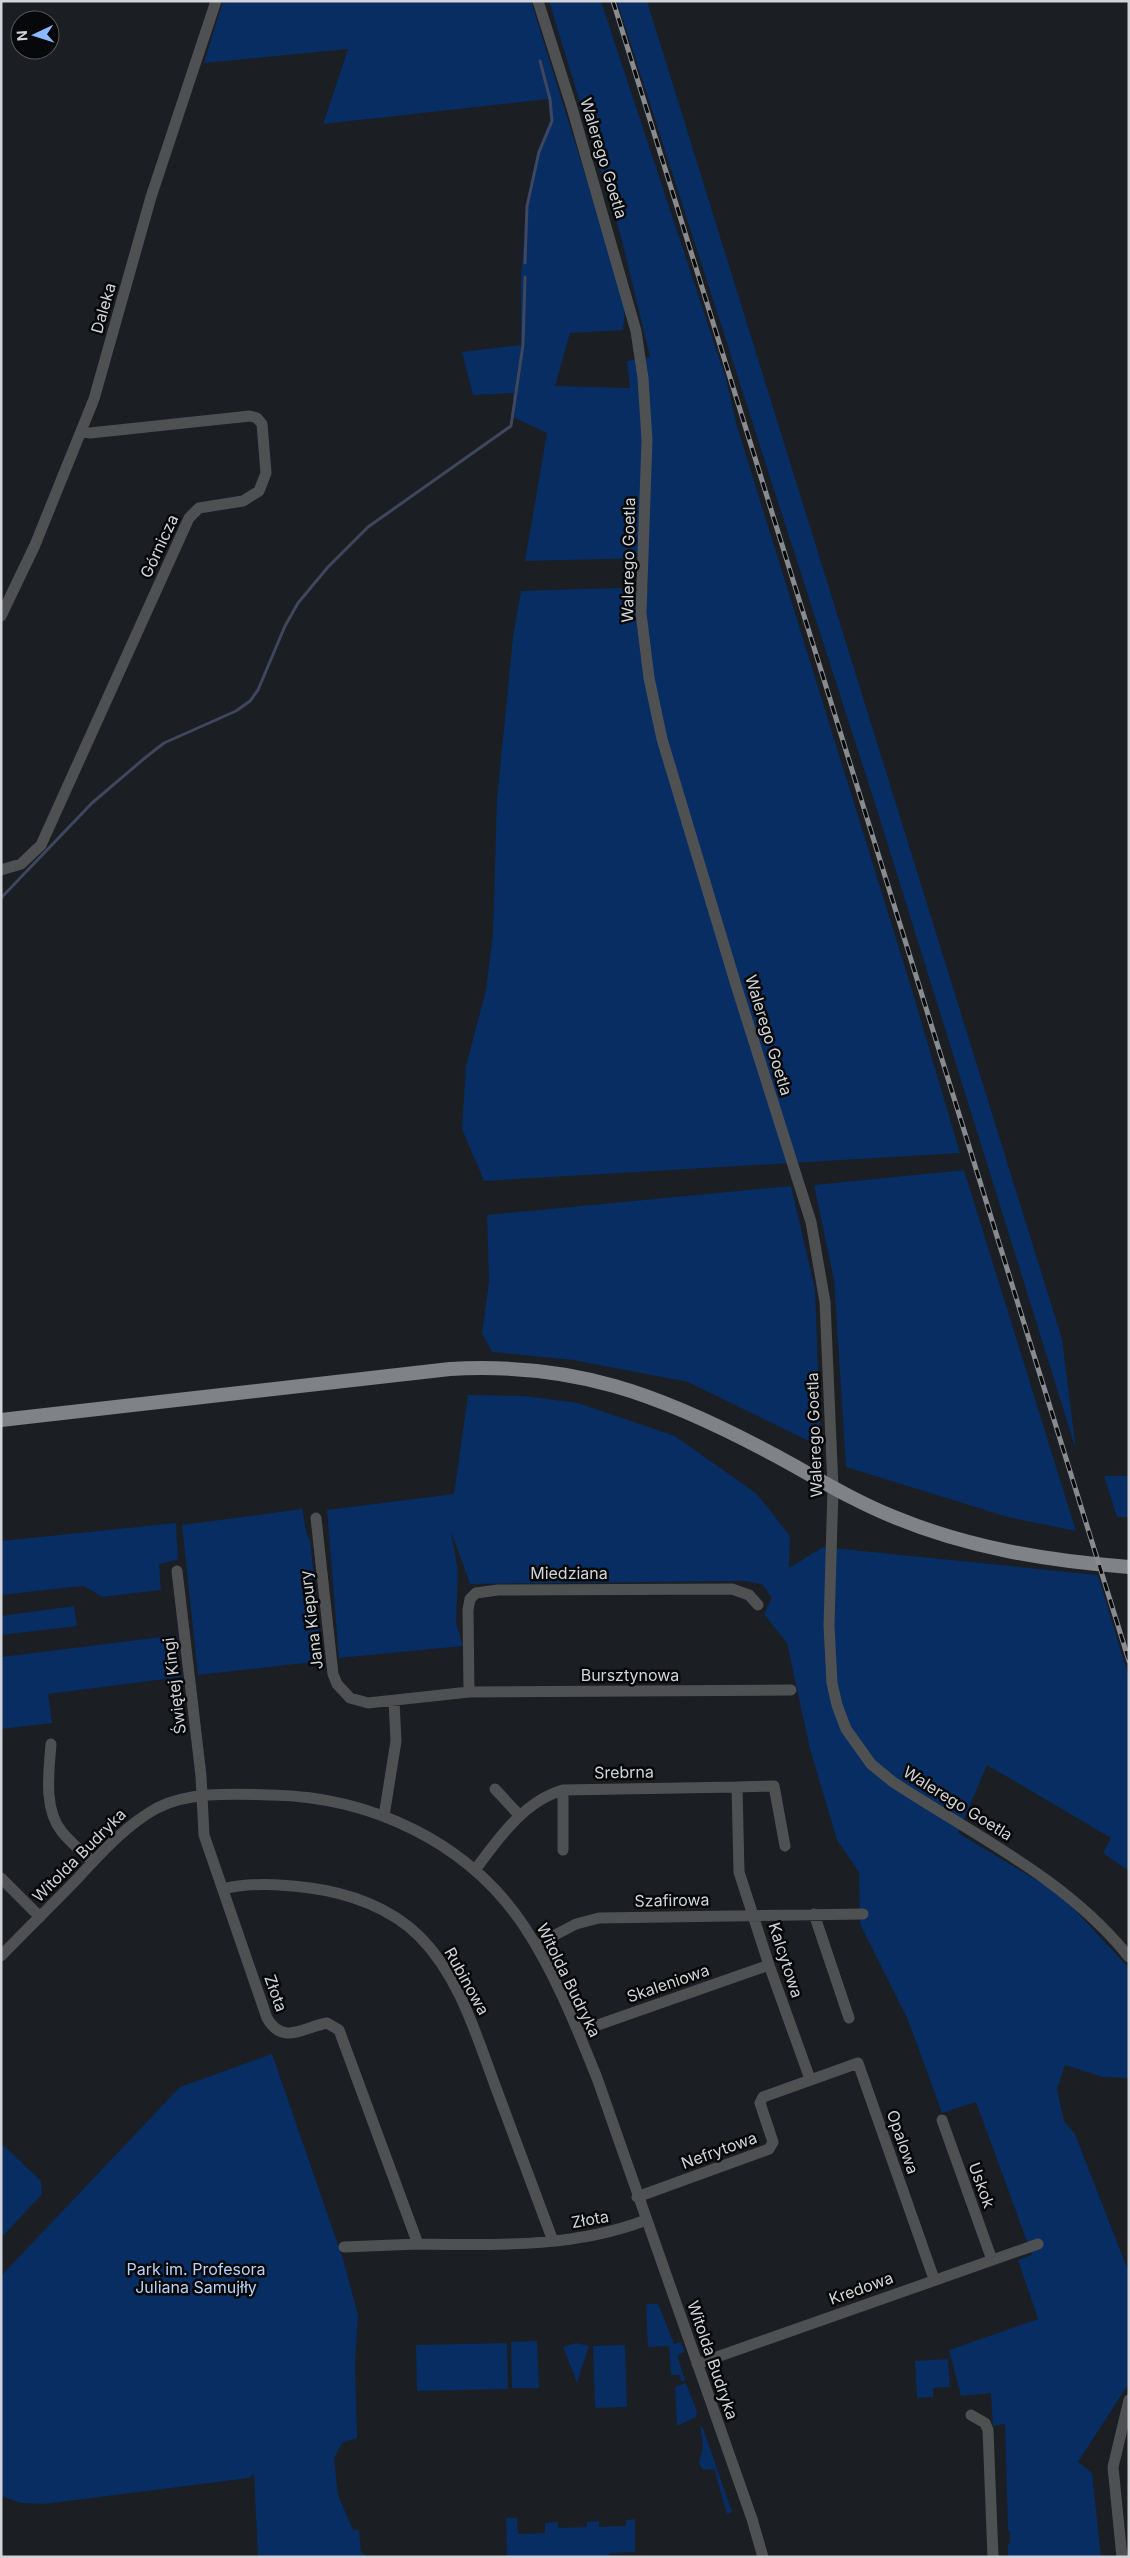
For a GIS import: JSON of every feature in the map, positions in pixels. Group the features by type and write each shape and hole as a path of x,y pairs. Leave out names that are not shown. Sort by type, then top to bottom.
{"main road":[{"path":"1,1420 450,1369 539,1370 584,1377 646,1394 673,1405 767,1451 833,1488 893,1517 957,1540 1021,1554 1086,1564 1129,1567"}],"street":[{"name":"Daleka","path":"1,616 35,545 94,399 151,196 216,1"},
{"name":"Walerego Goetla","path":"538,1 572,108 636,331 643,378 647,440 641,613 648,678 668,758 736,985 811,1222 825,1302 833,1488 829,1659 836,1705 852,1737 871,1764 893,1782 1055,1886 1099,1924 1129,1957"},
{"name":"Górnicza","path":"1,870 21,864 41,845 190,518 199,508 205,506 248,499 262,486 266,474 262,424 258,418 250,416 90,433 82,431"},
{"name":"Jana Kiepury","path":"316,1518 332,1674 337,1684 350,1698 358,1702 394,1701 470,1692"},
{"name":"Świętej Kingi","path":"177,1571 201,1776 201,1797"},
{"name":"Miedziana","path":"470,1692 467,1616 470,1599 476,1593 498,1590 732,1589 748,1595 758,1606"},
{"name":"Bursztynowa","path":"470,1692 792,1690"},
{"path":"384,1816 396,1748 394,1701"},
{"path":"51,1744 48,1775 54,1818 61,1831 93,1862"},
{"name":"Kalcytowa","path":"737,1786 739,1872 769,1965 810,2079"},
{"name":"Srebrna","path":"475,1870 520,1816 536,1800 563,1790 774,1786 785,1846"},
{"path":"495,1789 520,1816"},
{"path":"563,1790 563,1850"},
{"name":"Witolda Budryka","path":"1,1956 93,1862 143,1816 168,1803 201,1797 254,1794 297,1796 331,1801 384,1816 438,1843 475,1870 507,1903 536,1945 578,2032 597,2078 637,2197 752,2519 762,2557"},
{"name":"Złota","path":"201,1797 204,1835 270,2024 278,2031 286,2034 327,2023 339,2030 418,2244"},
{"path":"1,1878 40,1917"},
{"name":"Rubinowa","path":"223,1889 248,1885 298,1886 332,1891 366,1902 388,1913 421,1938 443,1964 465,2005 553,2241"},
{"path":"814,1914 849,2018"},
{"name":"Szafirowa","path":"536,1945 576,1924 599,1918 863,1914"},
{"name":"Skaleniowa","path":"578,2032 769,1965"},
{"name":"Opalowa","path":"810,2079 858,2063 934,2279"},
{"name":"Nefrytowa","path":"637,2197 769,2149 772,2142 761,2100 766,2095 810,2079"},
{"name":"Uskok","path":"942,2120 992,2260"},
{"name":"Złota","path":"344,2247 418,2244 480,2245 553,2241 600,2236 646,2220"},
{"name":"Kredowa","path":"697,2364 934,2279 1038,2244"},
{"path":"1122,2557 1113,2467 1129,2400"},
{"path":"971,2415 985,2423 988,2430 993,2557"}],"green space":[{"path":"223,1 531,1 597,213 625,311 623,330 570,333 555,386 630,388 627,361 650,357 621,237 549,1 601,1 726,379 737,426 912,990 960,1153 484,1181 462,1129 466,1066 486,990 493,933 497,799 513,637 521,591 648,587 648,558 525,561 547,433 513,417 513,393 473,395 462,352 521,345 521,278 526,206 537,152 550,121 548,99 323,124 348,49 204,63"},
{"path":"617,1 647,1 1062,1339 1076,1450 877,810"},
{"path":"964,1170 1076,1531 1008,1517 846,1467 834,1280 814,1185"},
{"path":"791,1186 815,1289 821,1447 688,1382 573,1360 492,1352 482,1333 489,1282 487,1215"},
{"path":"468,1395 524,1396 578,1403 675,1436 757,1494 790,1536 789,1568 823,1547 1098,1575 1129,1678 1129,1871 1103,1853 1111,1838 987,1765 958,1833 1060,1894 1129,1968 1129,2078 1103,2077 1065,2065 1057,2089 1064,2121 1075,2134 1129,2273 1129,2383 1078,2462 1092,2473 1101,2557 1008,2557 1010,2531 1008,2531 1005,2424 993,2426 991,2393 961,2396 949,2350 1038,2319 1018,2260 1032,2255 976,2102 942,2113 908,2020 860,1924 859,1872 837,1840 810,1749 787,1643 764,1614 772,1598 762,1584 744,1581 470,1584 451,1531 458,1572 456,1623 463,1646 339,1658 327,1510 454,1494"},
{"path":"1104,1476 1129,1476 1129,1517 1117,1517"},
{"path":"302,1509 307,1535 310,1540 323,1661 198,1675 182,1525"},
{"path":"176,1523 178,1560 159,1564 161,1590 102,1597 84,1586 1,1595 1,1541"},
{"path":"74,1606 77,1626 1,1635 1,1616"},
{"path":"177,1635 181,1677 48,1694 52,1723 1,1729 1,1657"},
{"name":"Park im. Profesora Juliana Samujłły","path":"272,2054 343,2259 358,2315 355,2363 357,2438 342,2443 334,2458 338,2495 353,2530 359,2530 361,2552 367,2557 258,2557 254,2473 249,2478 44,2504 21,2503 1,2496 1,2276 180,2087"},
{"path":"1,2143 41,2181 42,2194 1,2238"},
{"path":"646,2304 658,2304 674,2344 681,2342 685,2352 677,2355 685,2380 681,2382 680,2375 671,2375 669,2346 648,2347"},
{"path":"537,2341 539,2388 512,2388 511,2342"},
{"path":"507,2343 508,2389 417,2391 416,2345"},
{"path":"576,2343 589,2346 577,2383 563,2347"},
{"path":"625,2345 627,2407 595,2408 593,2346"},
{"path":"948,2359 950,2387 933,2388 933,2397 917,2398 915,2361"},
{"path":"686,2383 697,2412 696,2417 677,2426 675,2387"},
{"path":"700,2426 703,2428 732,2512 727,2514 714,2469 704,2470 699,2463 703,2446"},
{"path":"506,2518 517,2518 518,2534 545,2533 545,2523 558,2522 558,2528 587,2527 587,2522 599,2521 599,2527 626,2526 626,2520 635,2519 635,2552 610,2553 608,2557 507,2557"}],"waterway":[{"path":"525,263 527,206 539,152 552,121 550,99 540,61"},
{"path":"1,898 92,803 146,757 164,743 236,711 250,701 258,690 285,626 298,603 328,567 368,527 511,426 523,345 525,277"}],"railway":[{"path":"613,1 1129,1661"}]}
